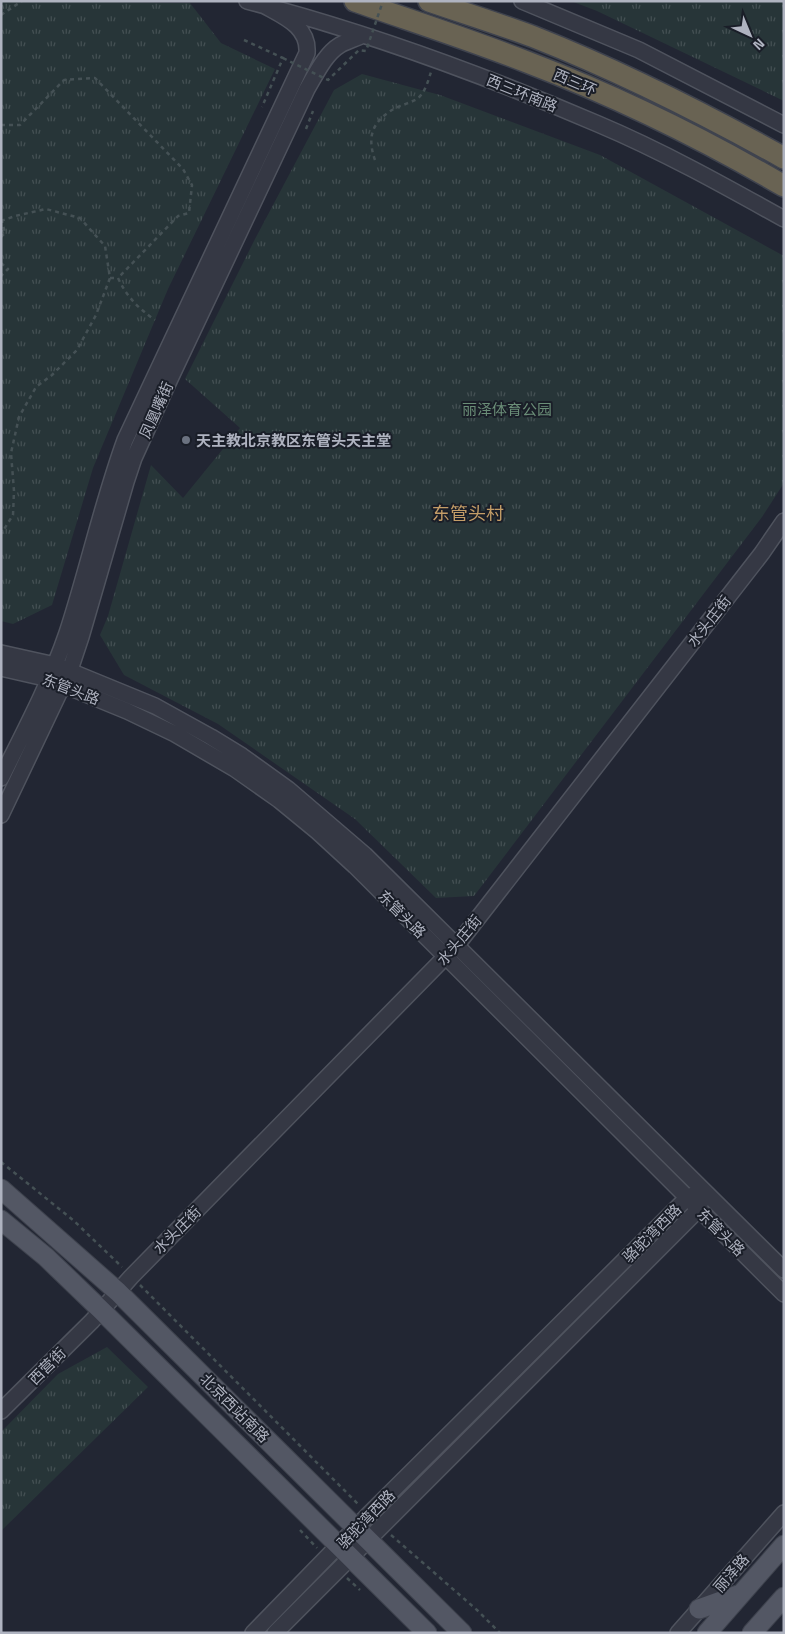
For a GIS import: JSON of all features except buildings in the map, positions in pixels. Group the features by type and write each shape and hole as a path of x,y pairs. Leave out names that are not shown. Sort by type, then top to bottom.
{"highway":[{"name":"西三环","path":"355,1 526,61 575,81 701,140 784,186"},
{"name":"西三环","path":"429,1 533,37 596,64 714,119 784,158"}],"main road":[{"name":"北京西站南路","path":"1,1189 118,1292 368,1527 462,1633"},
{"name":"北京西站南路","path":"1,1220 46,1257 96,1316 345,1551 427,1633"},
{"name":"丽泽路","path":"707,1633 784,1545"},
{"path":"699,1609 740,1595"},
{"path":"752,1633 784,1597"}],"street":[{"name":"西三环南路","path":"247,1 289,12 436,58 599,124 665,156 784,219"},
{"path":"522,1 639,50 784,125"},
{"name":"凤凰嘴街","path":"1,778 52,672 67,633 113,474 125,440 307,53 307,45 302,32 294,22 265,6"},
{"name":"凤凰嘴街","path":"1,815 70,670 134,458 170,379 306,89 332,51 340,45 363,36"},
{"name":"水头庄街","path":"96,1316 132,1276 446,958 756,561 784,521"},
{"name":"东管头路","path":"1,653 52,672 64,685 128,711 175,734 242,774 318,832 784,1294"},
{"name":"东管头路","path":"1,668 52,672 70,670 172,715 242,756 288,789 365,855 784,1270"},
{"name":"骆驼湾西路","path":"275,1633 368,1527 687,1198 703,1190"},
{"name":"骆驼湾西路","path":"368,1527 698,1209 703,1190"},
{"name":"西营街","path":"1,1411 96,1316"},
{"name":"丽泽路","path":"678,1633 784,1513"},
{"name":"骆驼湾西路","path":"253,1633 345,1551"}],"path":[{"path":"1,15 22,1"},
{"path":"244,40 328,80 358,50 366,51 383,1"},
{"path":"262,107 283,58"},
{"path":"375,160 370,144 376,125 389,112 418,98 426,88 436,58"},
{"path":"1,125 20,125 64,80 95,78 182,169 192,185 189,213 178,216 118,278 110,278"},
{"path":"1,237 5,233 2,221 15,216 46,209 80,218 104,246 110,278 96,315 77,350 52,375 36,387 19,417 12,453 14,491 12,515 1,534"},
{"path":"1,263 8,269 1,276"},
{"path":"118,278 138,308 155,320"},
{"path":"1,1162 73,1220 132,1276 368,1527 477,1610 500,1633"}],"green space":[{"path":"1,1 190,3 221,43 275,69 168,289 93,468 52,605 13,624 1,621"},
{"path":"571,1 784,1 784,101 597,11"},
{"name":"丽泽体育公园","path":"362,74 440,95 600,155 784,256 784,483 762,517 474,896 436,898 355,819 218,724 124,675 100,635 108,616 151,465 183,498 240,428 185,379 255,239 334,90"},
{"path":"107,1347 148,1387 1,1531 1,1432 58,1374"}],"place":[{"name":"天主教北京教区东管头天主堂","path":"186,440"}],"district":[{"name":"东管头村","path":"468,513"}]}
